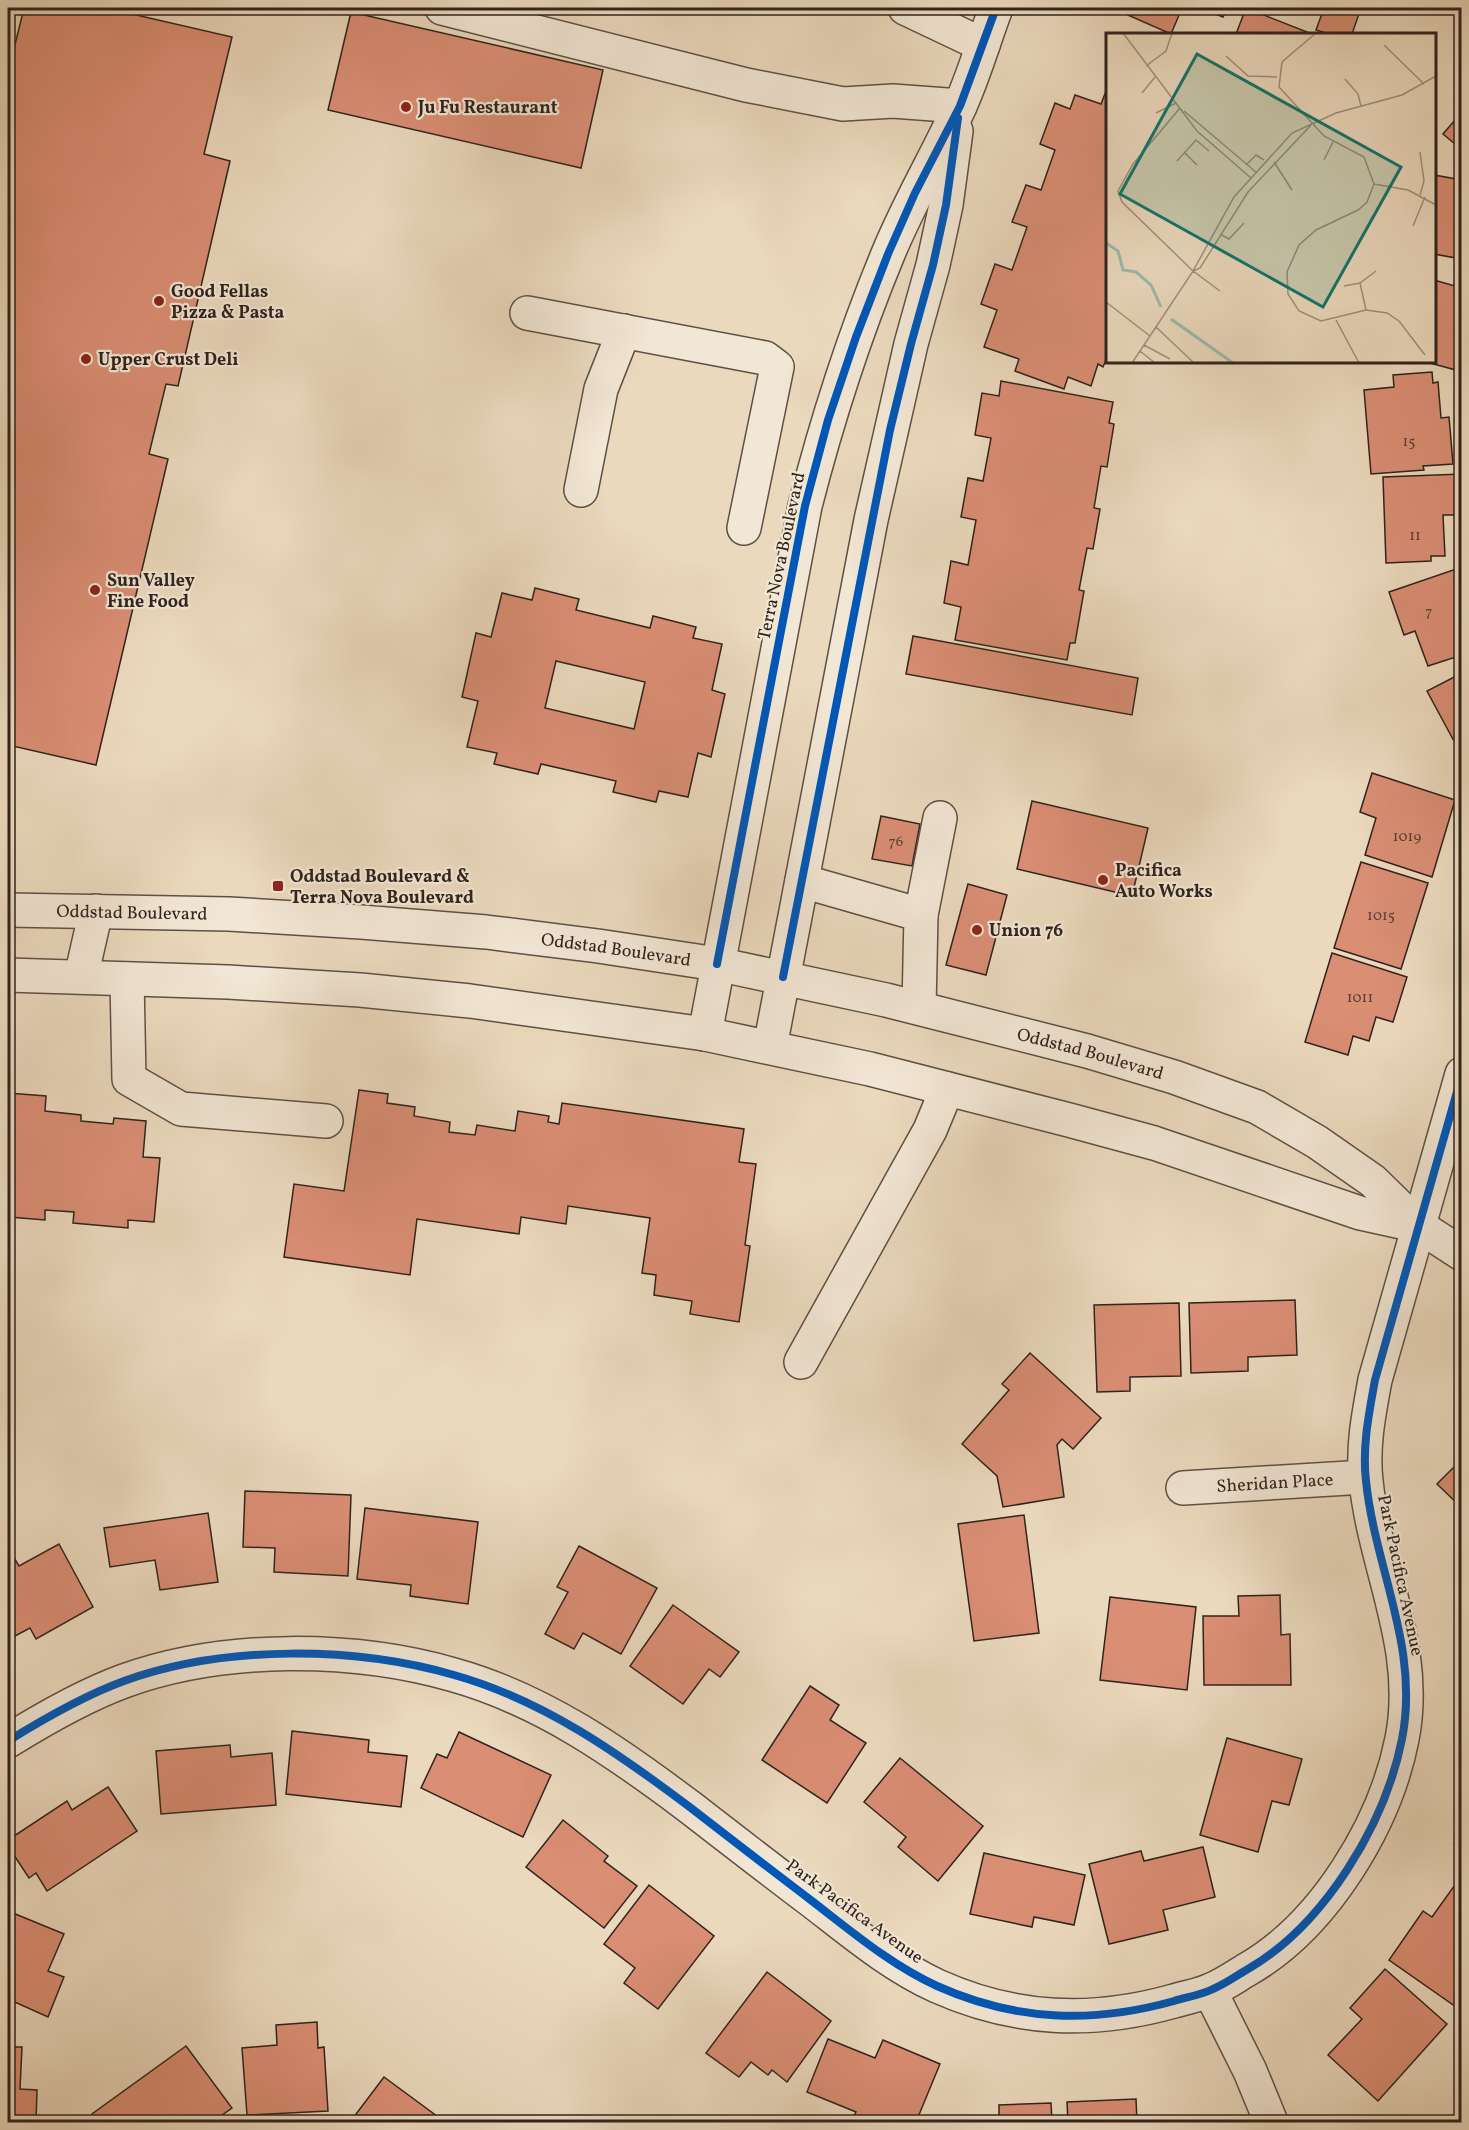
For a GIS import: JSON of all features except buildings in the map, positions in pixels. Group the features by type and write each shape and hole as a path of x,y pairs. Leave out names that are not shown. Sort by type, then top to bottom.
{"street":[{"path":"442,8 746,85 843,104 893,101 960,106"},
{"path":"905,8 982,45"},
{"name":"Terra Nova Boulevard","path":"705,1034 804,506 828,420 888,254 915,193 960,106 996,8"},
{"name":"Terra Nova Boulevard","path":"770,1047 888,441 946,205 960,106"},
{"path":"527,313 765,358 777,367 744,528"},
{"path":"581,490 601,389 624,331"},
{"path":"920,1008 921,915 940,818"},
{"path":"802,881 921,915"},
{"name":"Oddstad Boulevard","path":"8,910 250,915 486,932 717,964 920,1008 1174,1077 1257,1107 1317,1142 1372,1180 1419,1226 1461,1254"},
{"path":"81,977 96,911"},
{"name":"Oddstad Boulevard","path":"8,975 228,982 349,989 470,1000 705,1034 870,1069 1154,1143 1349,1209 1419,1226"},
{"path":"127,978 129,1079 181,1109 326,1121"},
{"name":"Park Pacifica Avenue","path":"8,1741 64,1707 124,1681 187,1663 250,1655 313,1654 390,1661 455,1675 524,1700 588,1734 654,1781 879,1952 933,1984 988,2006 1041,2016 1102,2015 1157,2006 1210,1991 1257,1964 1300,1929 1337,1887 1366,1839 1386,1793 1396,1760 1402,1738 1406,1684 1402,1636 1374,1531 1365,1477 1366,1427 1375,1380 1461,1074"},
{"path":"801,1362 930,1130 947,1089"},
{"name":"Sheridan Place","path":"1183,1488 1365,1477"},
{"path":"1210,1991 1250,2072 1271,2122"}],"cycle path":[{"path":"717,964 805,506 828,420 856,337 888,254 915,193 960,106 996,8"},
{"path":"783,977 890,430 933,265 946,205 958,118"},
{"path":"8,1741 94,1693 163,1669 204,1661 289,1654 332,1655 415,1665 487,1686 578,1730 664,1788 872,1947 920,1978 966,1998 1025,2012 1084,2016 1143,2008 1199,1994 1217,1987 1276,1950 1302,1927 1326,1900 1366,1838 1394,1772 1402,1739 1406,1705 1405,1673 1401,1641 1371,1514 1365,1468 1367,1430 1375,1380 1462,1074"}],"place":[{"name":"Ju Fu Restaurant","path":"406,107"},
{"name":"Good Fellas Pizza & Pasta","path":"159,301"},
{"name":"Upper Crust Deli","path":"86,359"},
{"name":"Sun Valley Fine Food","path":"95,590"},
{"name":"Pacifica Auto Works","path":"1103,880"},
{"name":"Oddstad Boulevard & Terra Nova Boulevard","path":"278,886"},
{"name":"Union 76","path":"977,930"}]}
